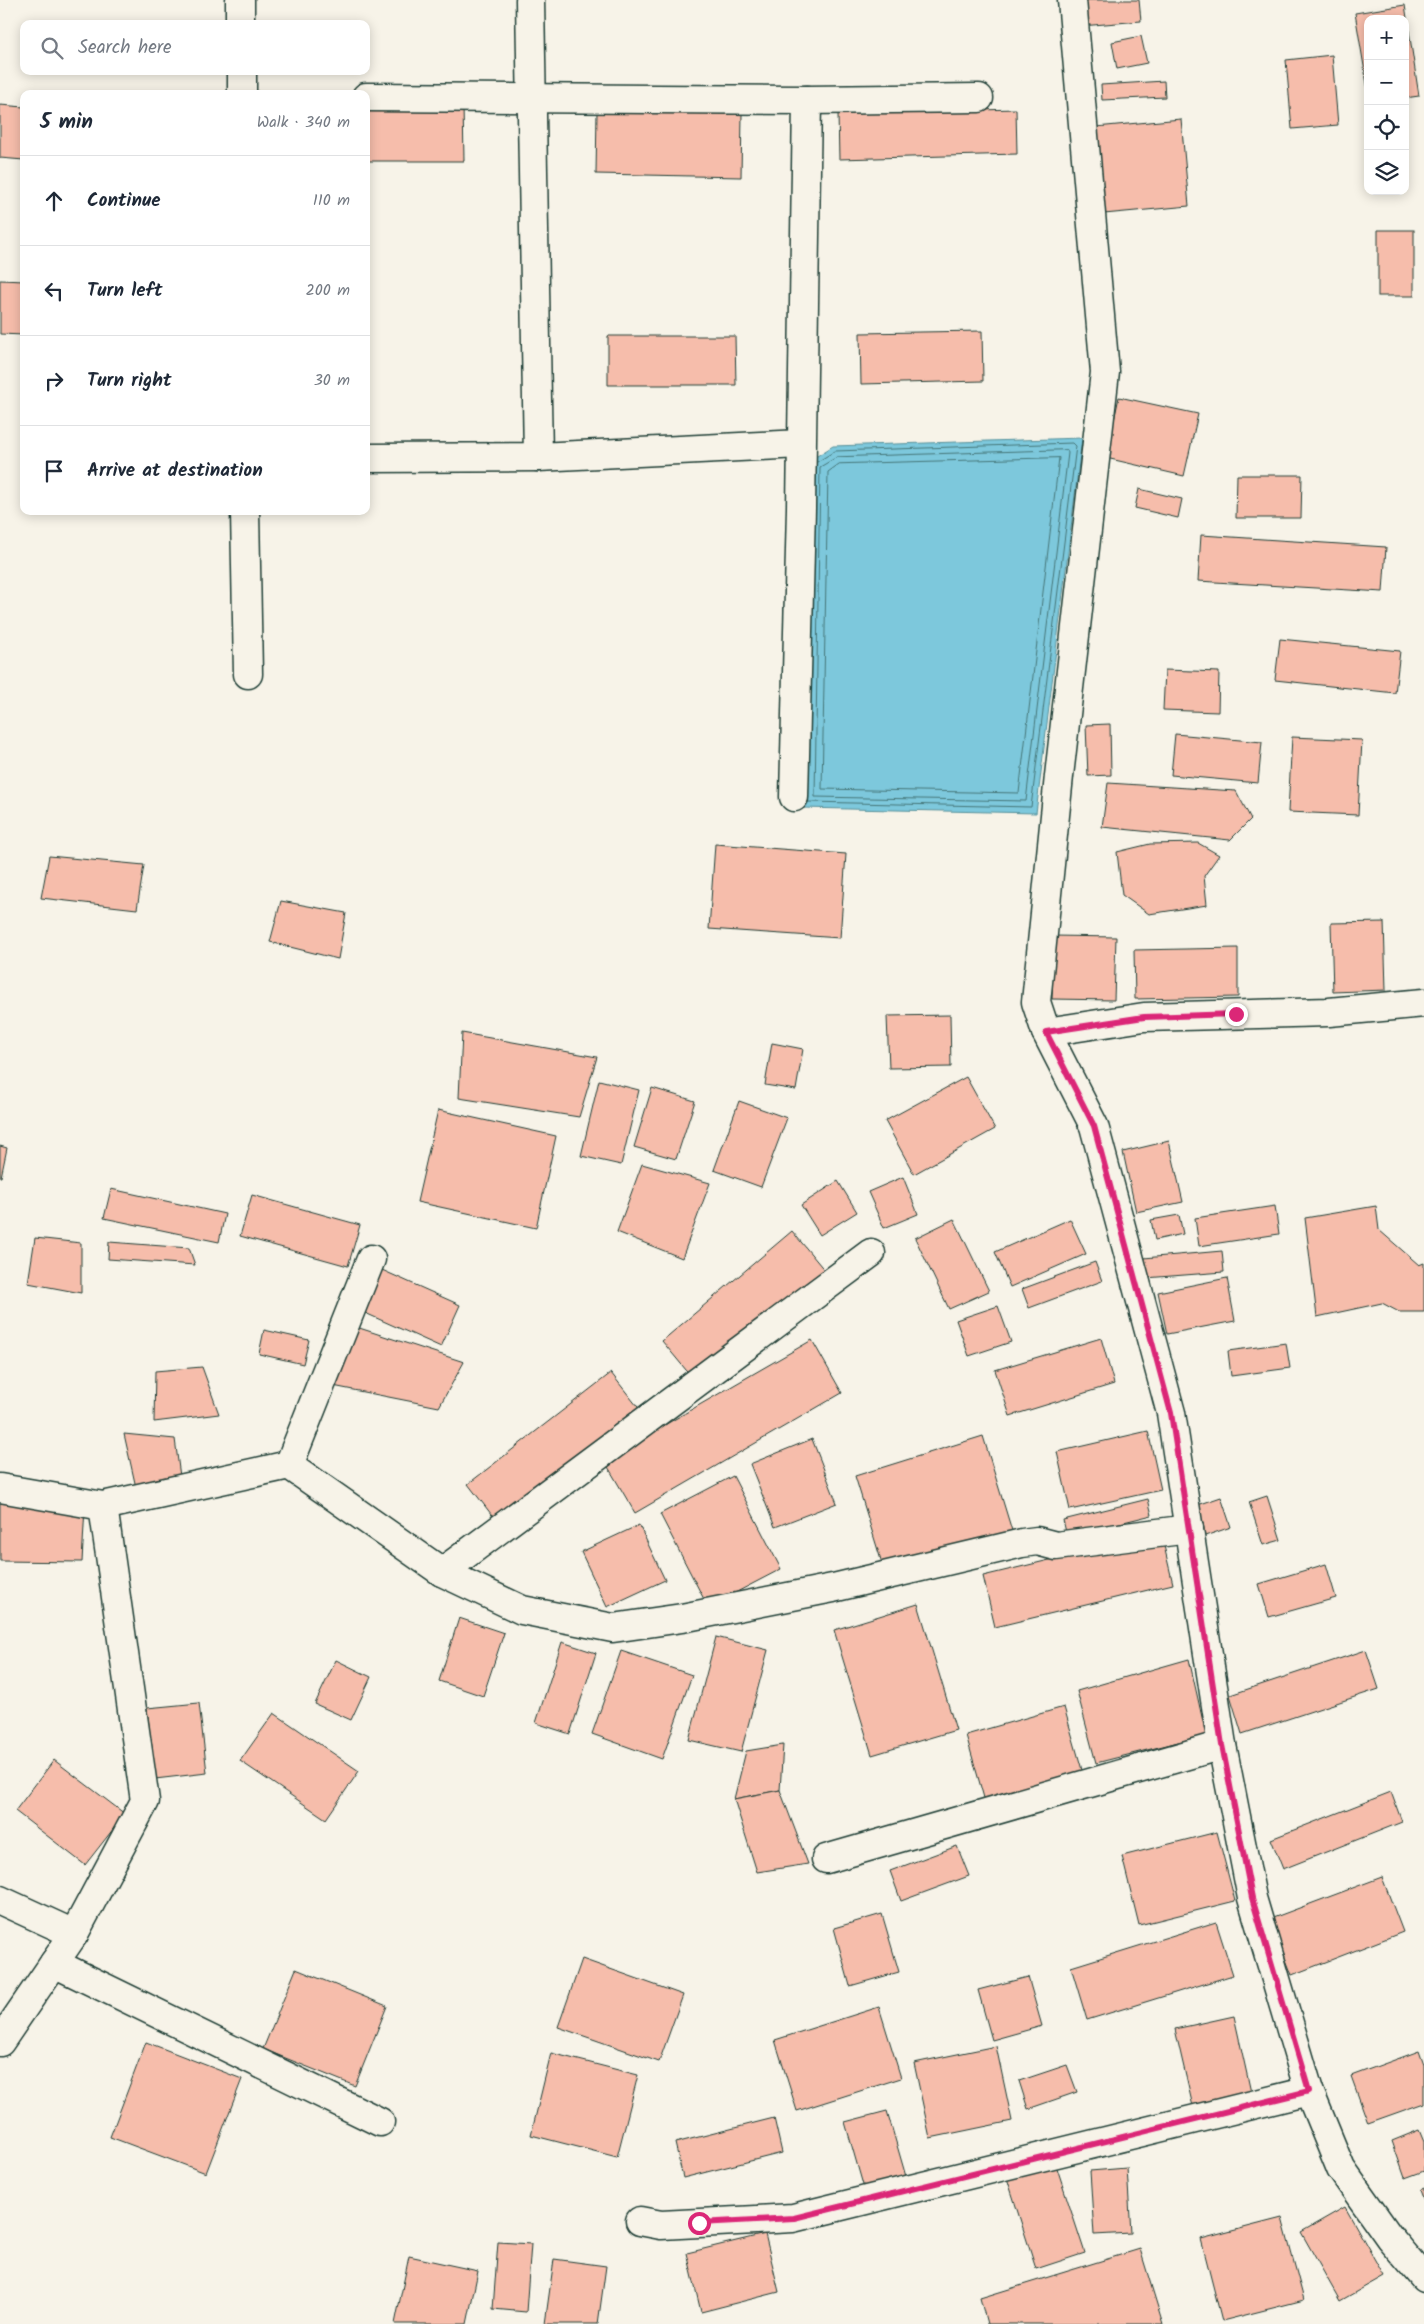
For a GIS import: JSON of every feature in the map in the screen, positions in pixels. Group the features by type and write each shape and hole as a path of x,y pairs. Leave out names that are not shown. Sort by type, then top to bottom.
{"street":[{"path":"240,0 240,20"},
{"path":"530,0 538,457"},
{"path":"1072,0 1105,372 1059,776 1036,1002 1046,1032 1094,1126 1171,1413 1222,1745 1252,1898 1309,2091 1341,2169 1390,2238 1424,2278"},
{"path":"242,75 242,90"},
{"path":"370,97 807,100 979,98"},
{"path":"794,797 807,100"},
{"path":"370,458 538,457 801,444"},
{"path":"245,515 248,674"},
{"path":"1046,1032 1144,1017 1329,1012 1424,1003"},
{"path":"442,1572 871,1253"},
{"path":"289,1465 371,1259"},
{"path":"0,1488 102,1506 289,1465 442,1572 522,1610 613,1628 682,1618 833,1588 1022,1543 1037,1541 1056,1546 1189,1529"},
{"path":"0,2042 74,1934 145,1801 102,1506"},
{"path":"826,1859 1222,1745"},
{"path":"0,1900 74,1934"},
{"path":"54,1963 380,2122"},
{"path":"640,2221 661,2225 794,2218 1309,2091"}],"water":[{"path":"1082,438 1036,813 802,808 809,461 833,446"}],"building":[{"path":"1078,0 1139,0 1141,21 1081,26"},
{"path":"1405,5 1407,15 1364,15 1364,66 1355,13"},
{"path":"1409,31 1419,96 1409,97"},
{"path":"1141,36 1147,63 1117,69 1112,42"},
{"path":"1332,55 1338,125 1292,129 1286,60"},
{"path":"1164,81 1165,97 1102,100 1101,85"},
{"path":"0,105 20,107 20,160 0,158"},
{"path":"463,105 464,161 370,161 370,106"},
{"path":"1016,109 1017,154 839,159 838,114"},
{"path":"597,112 742,114 741,177 596,174"},
{"path":"1181,119 1189,206 1104,214 1096,127"},
{"path":"1378,230 1414,230 1414,296 1378,296"},
{"path":"0,280 20,281 20,335 0,334"},
{"path":"982,331 983,381 861,384 860,333"},
{"path":"608,336 735,336 736,385 608,385"},
{"path":"1119,397 1198,414 1184,476 1106,458"},
{"path":"1237,475 1302,475 1301,518 1236,518"},
{"path":"1139,489 1182,499 1178,518 1135,508"},
{"path":"1201,535 1386,547 1383,592 1198,581"},
{"path":"1280,639 1400,651 1395,693 1275,680"},
{"path":"1165,670 1219,672 1218,712 1163,710"},
{"path":"1110,724 1111,775 1088,776 1086,725"},
{"path":"1175,734 1262,742 1258,783 1171,775"},
{"path":"1292,737 1362,740 1358,815 1288,812"},
{"path":"1108,783 1236,791 1251,819 1230,840 1102,827"},
{"path":"1198,843 1219,855 1204,876 1207,905 1149,914 1122,895 1117,852 1150,844"},
{"path":"715,844 846,854 840,938 709,929"},
{"path":"49,856 144,865 137,909 41,898"},
{"path":"281,901 346,913 338,959 270,942"},
{"path":"1384,922 1386,990 1333,992 1331,923"},
{"path":"1054,936 1116,937 1114,1000 1052,999"},
{"path":"1238,948 1238,997 1135,999 1134,950"},
{"path":"950,1015 951,1067 889,1068 887,1016"},
{"path":"462,1033 597,1057 579,1117 459,1098"},
{"path":"772,1043 803,1049 796,1090 765,1085"},
{"path":"966,1077 995,1129 914,1174 885,1121"},
{"path":"599,1080 639,1090 621,1165 581,1156"},
{"path":"652,1088 695,1101 676,1159 634,1147"},
{"path":"739,1101 787,1118 761,1187 714,1170"},
{"path":"438,1110 556,1136 536,1228 417,1202"},
{"path":"1169,1141 1183,1202 1136,1212 1123,1152"},
{"path":"0,1146 7,1148 1,1177 0,1177"},
{"path":"642,1164 710,1183 682,1258 617,1232"},
{"path":"903,1177 918,1214 884,1228 868,1192"},
{"path":"838,1181 857,1212 820,1235 801,1205"},
{"path":"111,1189 225,1214 219,1242 104,1218"},
{"path":"252,1195 360,1225 348,1266 240,1236"},
{"path":"1275,1206 1279,1234 1199,1246 1195,1218"},
{"path":"1376,1206 1379,1230 1419,1265 1424,1263 1424,1312 1399,1312 1382,1303 1317,1317 1305,1218"},
{"path":"1179,1215 1183,1234 1155,1240 1151,1220"},
{"path":"954,1219 989,1291 949,1309 915,1238"},
{"path":"1070,1219 1086,1254 1010,1287 995,1252"},
{"path":"792,1231 826,1272 696,1382 662,1341"},
{"path":"35,1238 81,1243 81,1293 28,1283"},
{"path":"109,1242 189,1248 195,1265 108,1259"},
{"path":"1222,1251 1224,1272 1145,1278 1144,1258"},
{"path":"1095,1262 1102,1281 1029,1308 1022,1289"},
{"path":"382,1270 460,1305 441,1347 363,1312"},
{"path":"1227,1278 1235,1321 1167,1334 1158,1292"},
{"path":"998,1306 1011,1342 969,1356 956,1320"},
{"path":"347,1324 464,1362 439,1407 333,1386"},
{"path":"264,1330 309,1340 303,1364 259,1354"},
{"path":"1101,1338 1114,1384 1010,1416 995,1370"},
{"path":"812,1340 842,1393 635,1513 604,1460"},
{"path":"1286,1343 1290,1368 1231,1376 1228,1351"},
{"path":"202,1367 219,1414 154,1422 155,1371"},
{"path":"611,1373 641,1411 498,1523 468,1484"},
{"path":"1148,1431 1161,1490 1070,1510 1057,1452"},
{"path":"124,1434 175,1439 181,1484 137,1492"},
{"path":"983,1436 1013,1534 885,1573 855,1476"},
{"path":"812,1439 837,1503 775,1527 750,1464"},
{"path":"733,1476 781,1569 708,1607 660,1514"},
{"path":"0,1495 85,1507 82,1562 0,1561"},
{"path":"1267,1496 1281,1540 1263,1545 1249,1502"},
{"path":"1221,1497 1231,1527 1202,1537 1192,1507"},
{"path":"1148,1499 1152,1515 1067,1536 1063,1520"},
{"path":"639,1525 665,1580 607,1607 581,1552"},
{"path":"1161,1533 1173,1584 995,1627 983,1576"},
{"path":"1326,1564 1336,1598 1269,1617 1259,1584"},
{"path":"918,1604 956,1730 872,1755 834,1630"},
{"path":"459,1618 504,1633 483,1696 439,1681"},
{"path":"716,1637 768,1650 741,1752 689,1740"},
{"path":"562,1642 596,1653 570,1734 536,1723"},
{"path":"1366,1650 1379,1689 1242,1734 1230,1695"},
{"path":"621,1651 692,1675 662,1759 592,1734"},
{"path":"1189,1659 1206,1735 1096,1763 1077,1691"},
{"path":"336,1660 371,1677 351,1720 315,1704"},
{"path":"199,1703 207,1773 155,1779 147,1708"},
{"path":"1064,1707 1084,1777 986,1805 966,1735"},
{"path":"274,1713 359,1771 326,1819 240,1761"},
{"path":"783,1745 780,1790 734,1799 746,1751"},
{"path":"54,1760 125,1814 85,1865 15,1811"},
{"path":"780,1790 808,1864 757,1872 734,1799"},
{"path":"1391,1792 1402,1822 1283,1869 1271,1839"},
{"path":"1217,1832 1235,1901 1139,1925 1122,1856"},
{"path":"957,1846 969,1876 901,1901 890,1871"},
{"path":"1382,1877 1403,1932 1292,1975 1270,1919"},
{"path":"882,1914 899,1972 850,1986 834,1928"},
{"path":"1216,1922 1233,1975 1087,2020 1071,1967"},
{"path":"582,1959 683,1995 659,2062 558,2027"},
{"path":"296,1969 387,2006 355,2086 263,2049"},
{"path":"1028,1977 1042,2026 992,2040 978,1990"},
{"path":"879,2007 901,2078 797,2111 775,2040"},
{"path":"1234,2016 1252,2097 1194,2111 1175,2029"},
{"path":"146,2042 242,2079 206,2173 110,2137"},
{"path":"996,2046 1012,2121 930,2138 914,2063"},
{"path":"1419,2051 1424,2065 1424,2103 1368,2123 1351,2076"},
{"path":"551,2053 638,2075 617,2157 531,2135"},
{"path":"1067,2065 1077,2092 1028,2109 1019,2081"},
{"path":"887,2111 907,2180 865,2192 845,2122"},
{"path":"774,2118 782,2153 683,2178 675,2143"},
{"path":"1419,2130 1424,2142 1424,2171 1405,2178 1392,2141"},
{"path":"1055,2162 1085,2253 1036,2269 1007,2178"},
{"path":"1127,2168 1131,2233 1094,2235 1090,2171"},
{"path":"1424,2188 1424,2201 1420,2190"},
{"path":"1345,2207 1384,2276 1340,2301 1301,2232"},
{"path":"1282,2218 1304,2300 1222,2321 1201,2239"},
{"path":"765,2234 779,2292 701,2312 687,2253"},
{"path":"498,2242 531,2244 526,2312 493,2309"},
{"path":"1140,2249 1163,2324 987,2324 980,2298"},
{"path":"409,2256 478,2271 467,2324 395,2324"},
{"path":"554,2259 606,2266 598,2324 545,2324"}],"route":[{"path":"699,2223 794,2218 1309,2091 1252,1898 1222,1745 1171,1413 1094,1126 1046,1032 1144,1017 1236,1014"}]}
